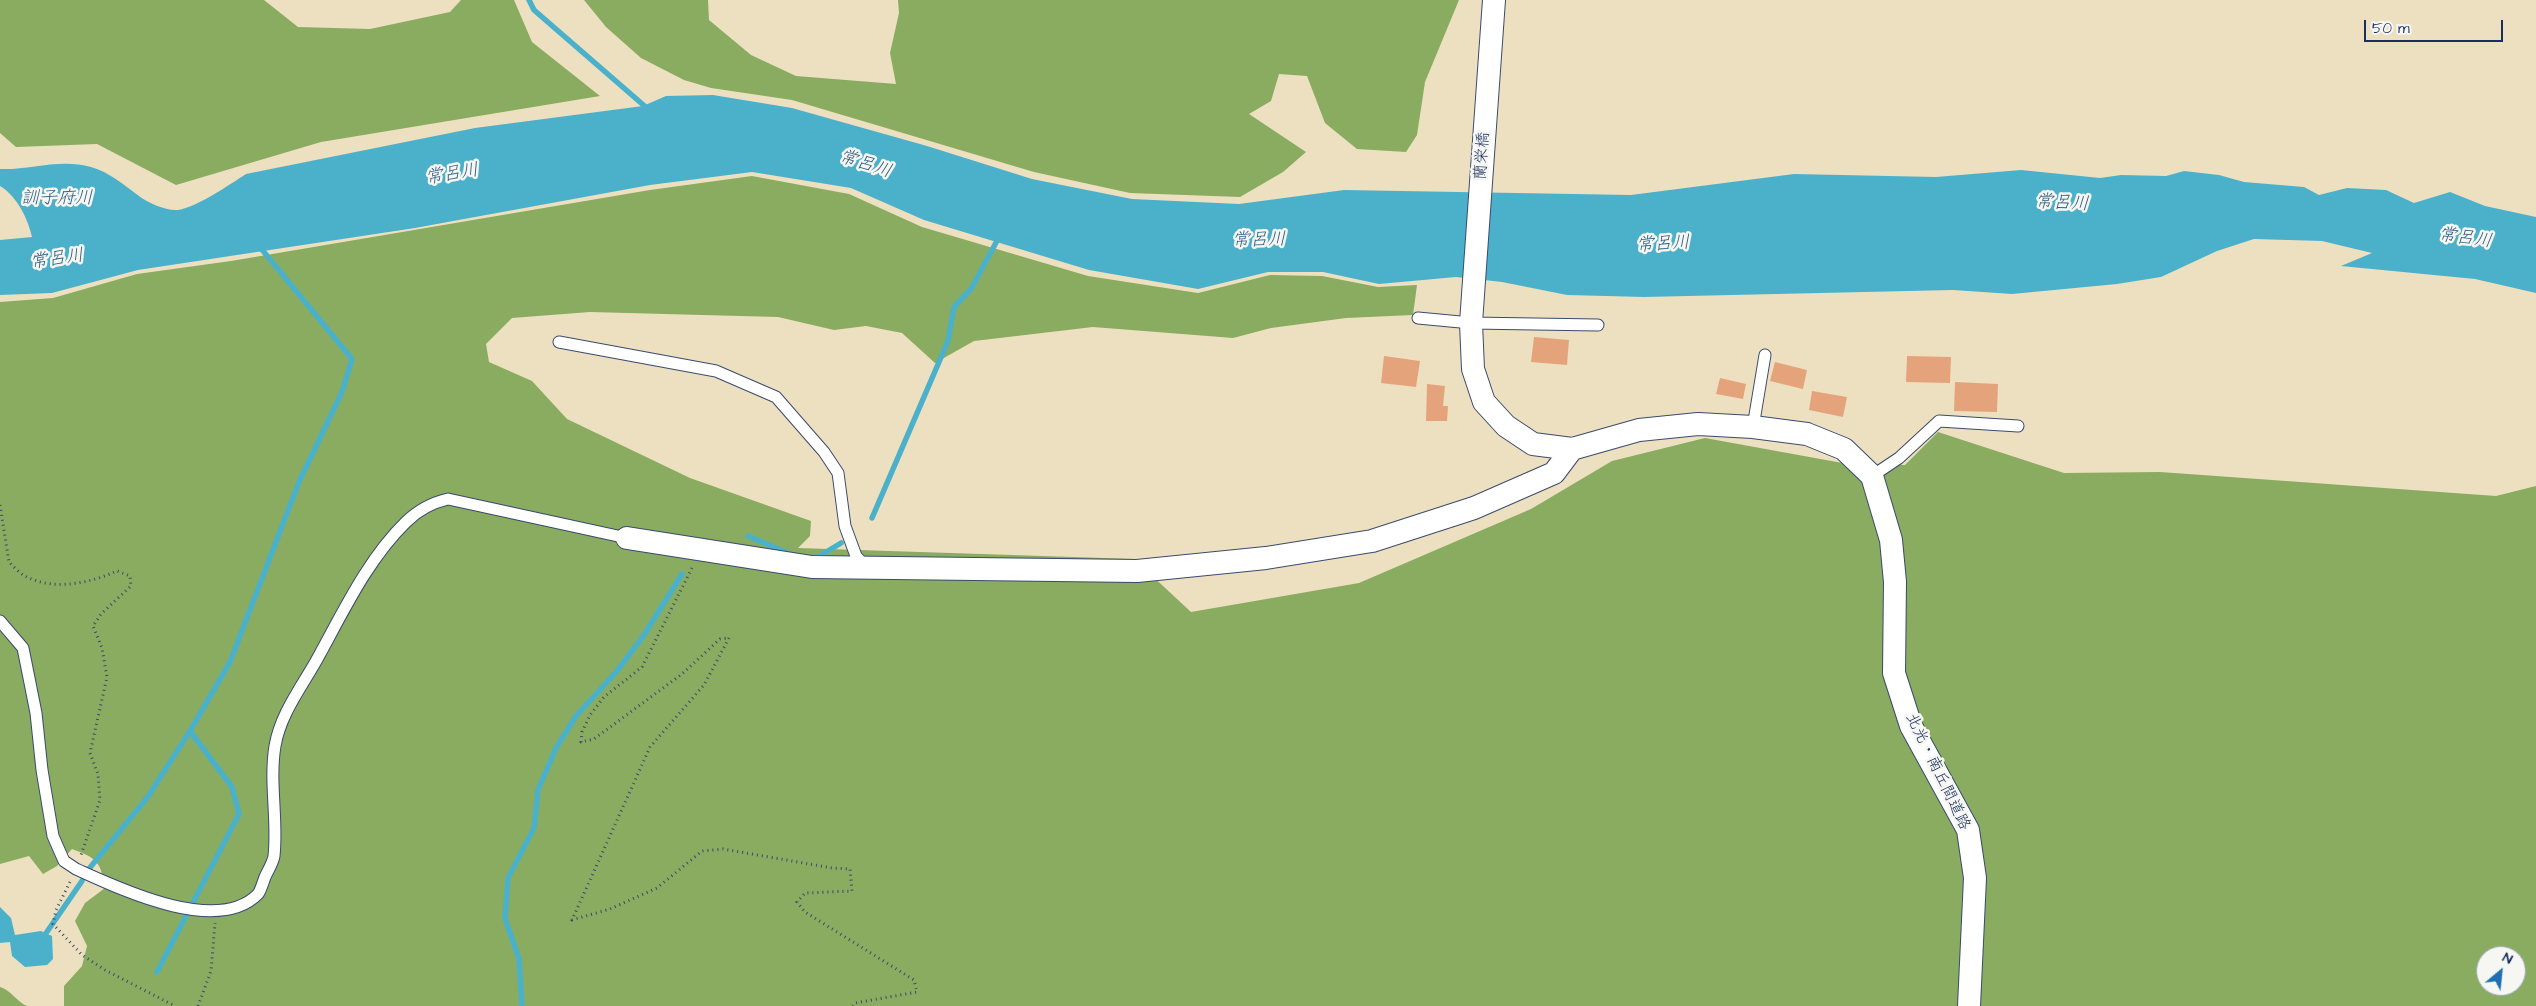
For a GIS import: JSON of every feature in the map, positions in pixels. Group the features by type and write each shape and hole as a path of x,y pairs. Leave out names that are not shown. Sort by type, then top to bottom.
{"street":[{"name":"蘭栄橋","path":"1494,0 1472,317 1473,369 1484,402 1506,426 1533,444 1572,449"},
{"path":"627,538 812,568 1137,571 1266,558 1372,541 1474,508 1554,473 1572,449 1639,430 1698,424 1753,427 1807,434 1844,449 1872,476"},
{"name":"北光・南丘間道路","path":"1872,476 1891,540 1895,582 1894,673 1911,726 1968,830 1976,878 1969,1006"}],"lane":[{"path":"1418,318 1472,317 1598,325"},
{"path":"559,342 716,371 776,397 824,452 838,473 845,526 856,556 867,568"},
{"path":"1753,427 1765,355"},
{"path":"1872,476 1899,458 1939,421 2018,426"},
{"path":"0,621 23,648 36,713 42,770 53,836 64,862 157,904 187,909 216,910 237,906 259,893 274,858 274,748 280,721 321,652 335,622 372,566 406,522 432,503 448,499 627,538"}],"path":[{"path":"0,505 8,562 26,577 50,583 72,584 97,580 117,572 130,576 131,586 101,614 93,626 102,648 107,677 90,753 98,774 100,800 76,869 56,910 53,924 82,955 105,970 175,1006"},
{"path":"702,550 642,667 604,697 590,715 582,732 581,742 594,739 682,674 720,639 729,638 704,685 650,747 572,920 610,909 657,888 702,851 723,849 832,868 850,869 852,891 805,893 797,902 805,912 914,980 917,992 855,1003 853,1006"},
{"path":"198,1006 211,971 216,910"}],"green space":[{"path":"0,0 264,0 298,27 370,29 450,12 461,0 514,0 532,42 600,96 321,142 176,185 97,144 16,147 0,133"},
{"path":"584,0 708,0 709,20 751,55 796,76 896,84 890,53 899,13 898,0 1459,0 1425,82 1417,135 1406,152 1357,149 1325,123 1307,76 1279,74 1271,101 1249,114 1306,152 1283,172 1240,197 1130,193 1034,172 792,100 711,88 684,80 641,58 606,27"},
{"path":"752,176 849,194 922,227 1088,276 1198,293 1270,275 1322,276 1378,287 1417,285 1413,315 1346,318 1271,328 1233,338 1093,327 974,341 935,363 902,333 866,326 834,330 778,317 590,312 512,318 486,344 489,362 532,381 567,419 690,478 811,521 810,536 798,548 1134,559 1191,612 1359,583 1531,509 1612,461 1705,438 1848,464 1905,465 1938,432 2064,473 2160,472 2496,496 2536,486 2536,1006 64,1006 64,986 82,966 87,946 75,921 85,903 105,888 102,872 96,862 87,855 72,849 57,866 43,874 29,856 0,864 0,302 53,298 137,274 231,261 650,190"},
{"path":"0,987 20,1002 27,1006 0,1006"}],"water":[{"path":"713,95 792,108 927,146 1032,179 1132,199 1239,204 1344,190 1631,195 1794,174 1936,177 2021,170 2100,178 2121,175 2166,176 2184,171 2219,175 2244,182 2304,187 2319,195 2347,188 2386,190 2414,203 2450,192 2485,206 2536,217 2536,293 2475,279 2341,266 2372,253 2322,241 2254,239 2217,251 2161,277 2117,284 2012,294 1953,290 1644,297 1567,295 1502,282 1456,277 1379,284 1323,272 1268,272 1198,289 1089,270 924,220 851,188 752,172 650,185 415,228 138,270 52,293 0,295 0,240 32,237 21,208 12,196 0,186 0,169 57,164 91,167 110,175 152,204 178,210 194,205 246,174 475,128 643,106 666,96"},
{"path":"0,907 11,918 15,935 41,931 52,936 53,959 47,965 25,967 12,956 10,942 0,943"}],"building":[{"path":"1534,337 1569,340 1567,365 1531,362"},
{"path":"1384,356 1420,361 1416,387 1381,383"},
{"path":"1907,356 1951,357 1950,383 1906,382"},
{"path":"1775,362 1807,370 1803,389 1770,381"},
{"path":"1720,378 1746,384 1743,399 1716,394"},
{"path":"1955,382 1998,384 1997,412 1954,411"},
{"path":"1427,384 1445,386 1443,406 1448,406 1447,421 1426,421"},
{"path":"1812,391 1847,397 1843,417 1809,410"}],"waterway":[{"path":"529,0 534,10 648,109"},
{"path":"872,518 948,341 954,307 971,289 999,237"},
{"path":"88,870 147,798 190,731 230,662 299,482 342,392 352,359 259,246"},
{"path":"748,536 790,554"},
{"path":"814,557 818,557 841,543"},
{"path":"522,1006 519,959 505,918 508,878 534,828 538,790 556,748 576,716 617,671 644,635 682,574"},
{"path":"157,972 239,814 232,787 190,731"},
{"path":"42,939 82,881"}],"water label":[{"name":"常呂川","path":"865,165"},
{"name":"常呂川","path":"452,175"},
{"name":"訓子府川","path":"57,199"},
{"name":"常呂川","path":"2062,204"},
{"name":"常呂川","path":"2465,239"},
{"name":"常呂川","path":"1259,241"},
{"name":"常呂川","path":"1663,245"},
{"name":"常呂川","path":"57,260"}]}
